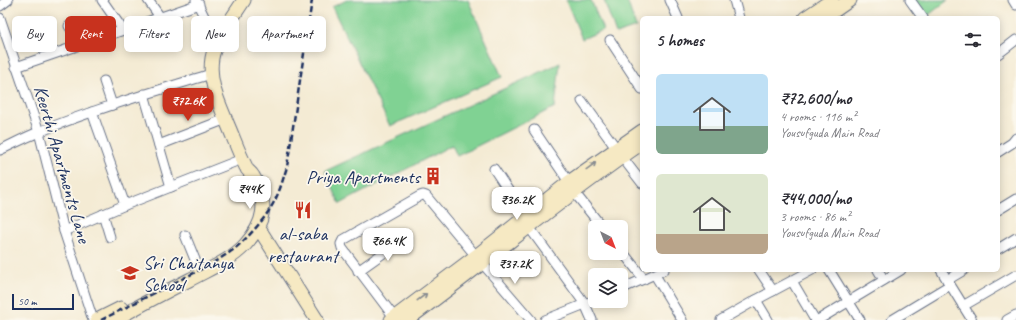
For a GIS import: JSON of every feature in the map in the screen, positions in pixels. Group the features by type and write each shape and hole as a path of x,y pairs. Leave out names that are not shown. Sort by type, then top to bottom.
{"main road":[{"path":"234,16 244,0"},
{"path":"809,16 829,6 850,0"},
{"path":"97,320 198,267 232,246 245,232 252,220 256,207 246,178 244,165 213,85 211,74 214,52"},
{"path":"402,319 480,260 571,187 619,152 640,133"},
{"path":"619,152 640,144"},
{"path":"114,320 226,260 244,246 253,236 258,227 264,202 253,175 244,165"},
{"path":"258,227 317,320"}],"street":[{"path":"0,6 8,0"},
{"path":"102,0 123,30 116,32"},
{"path":"148,0 159,16"},
{"path":"670,0 677,16"},
{"path":"734,0 738,16"},
{"path":"910,0 922,16"},
{"path":"1013,0 1016,5"},
{"path":"163,16 198,2 204,16"},
{"name":"Keerthi Apartments Lane","path":"0,19 39,132 64,231 93,320"},
{"path":"610,40 640,86"},
{"path":"1000,52 1016,40"},
{"path":"16,67 65,50"},
{"path":"0,150 39,132 92,112 144,94 211,74"},
{"path":"104,81 112,105"},
{"path":"144,94 171,187"},
{"path":"582,100 640,180"},
{"path":"92,112 125,205"},
{"path":"159,145 226,119"},
{"path":"534,130 571,187 597,220"},
{"path":"1000,151 1015,143"},
{"path":"64,231 171,187 244,165"},
{"path":"494,169 528,222 585,304 592,320"},
{"path":"402,319 358,271 342,248 341,244 343,240 423,195 426,196 531,320"},
{"path":"1000,209 1016,199"},
{"path":"103,214 110,237"},
{"path":"185,234 198,267"},
{"path":"358,271 406,237"},
{"path":"1000,248 1016,238"},
{"path":"628,259 644,279"},
{"path":"628,286 660,272"},
{"path":"760,272 773,291"},
{"path":"723,320 756,300 808,272"},
{"path":"830,272 860,320"},
{"path":"879,272 884,280"},
{"path":"818,320 898,272"},
{"path":"942,272 972,320"},
{"path":"892,320 948,283 962,272"},
{"path":"655,275 682,320"},
{"path":"963,306 1016,275"},
{"path":"792,281 815,320"},
{"path":"756,300 768,320"},
{"path":"545,320 588,303"},
{"path":"1007,320 1016,315"}],"green space":[{"path":"347,0 468,0 502,77 390,126 332,7"},
{"path":"566,0 591,0 603,30 582,39"},
{"path":"604,0 627,0 636,27 616,34"},
{"path":"914,0 948,0 927,16 925,16"},
{"path":"560,63 555,107 457,156 452,145 340,204 325,171"}],"railway":[{"path":"101,320 197,272 226,255 250,234 271,208 278,194 287,167 312,0"}],"place":[{"name":"Priya Apartments","path":"433,176"},
{"name":"al-saba restaurant","path":"303,210"},
{"name":"Sri Chaitanya School","path":"130,273"}]}
